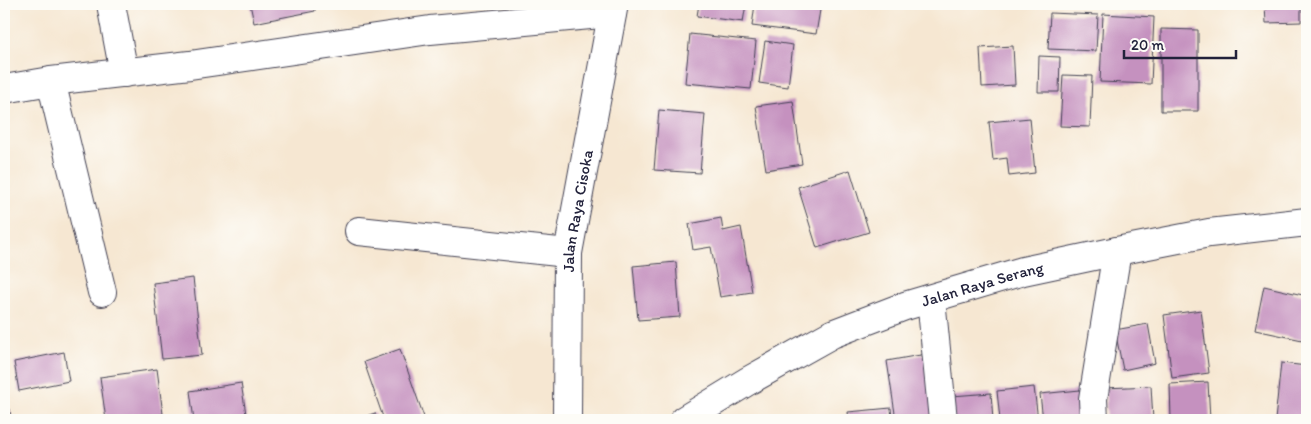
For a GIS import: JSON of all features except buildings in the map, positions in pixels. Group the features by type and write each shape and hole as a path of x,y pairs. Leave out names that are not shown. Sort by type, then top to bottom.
{"main road":[{"path":"111,4 124,73"},
{"path":"4,89 51,81 190,65 430,30 613,8"},
{"name":"Jalan Raya Cisoka","path":"567,420 568,253 613,8"},
{"path":"51,81 102,292"},
{"name":"Jalan Raya Serang","path":"699,416 748,381 832,334 906,306 1023,271 1117,251 1209,232 1307,222"},
{"path":"358,231 568,253"},
{"path":"1094,420 1093,399 1117,251"},
{"path":"931,299 942,420"}]}
